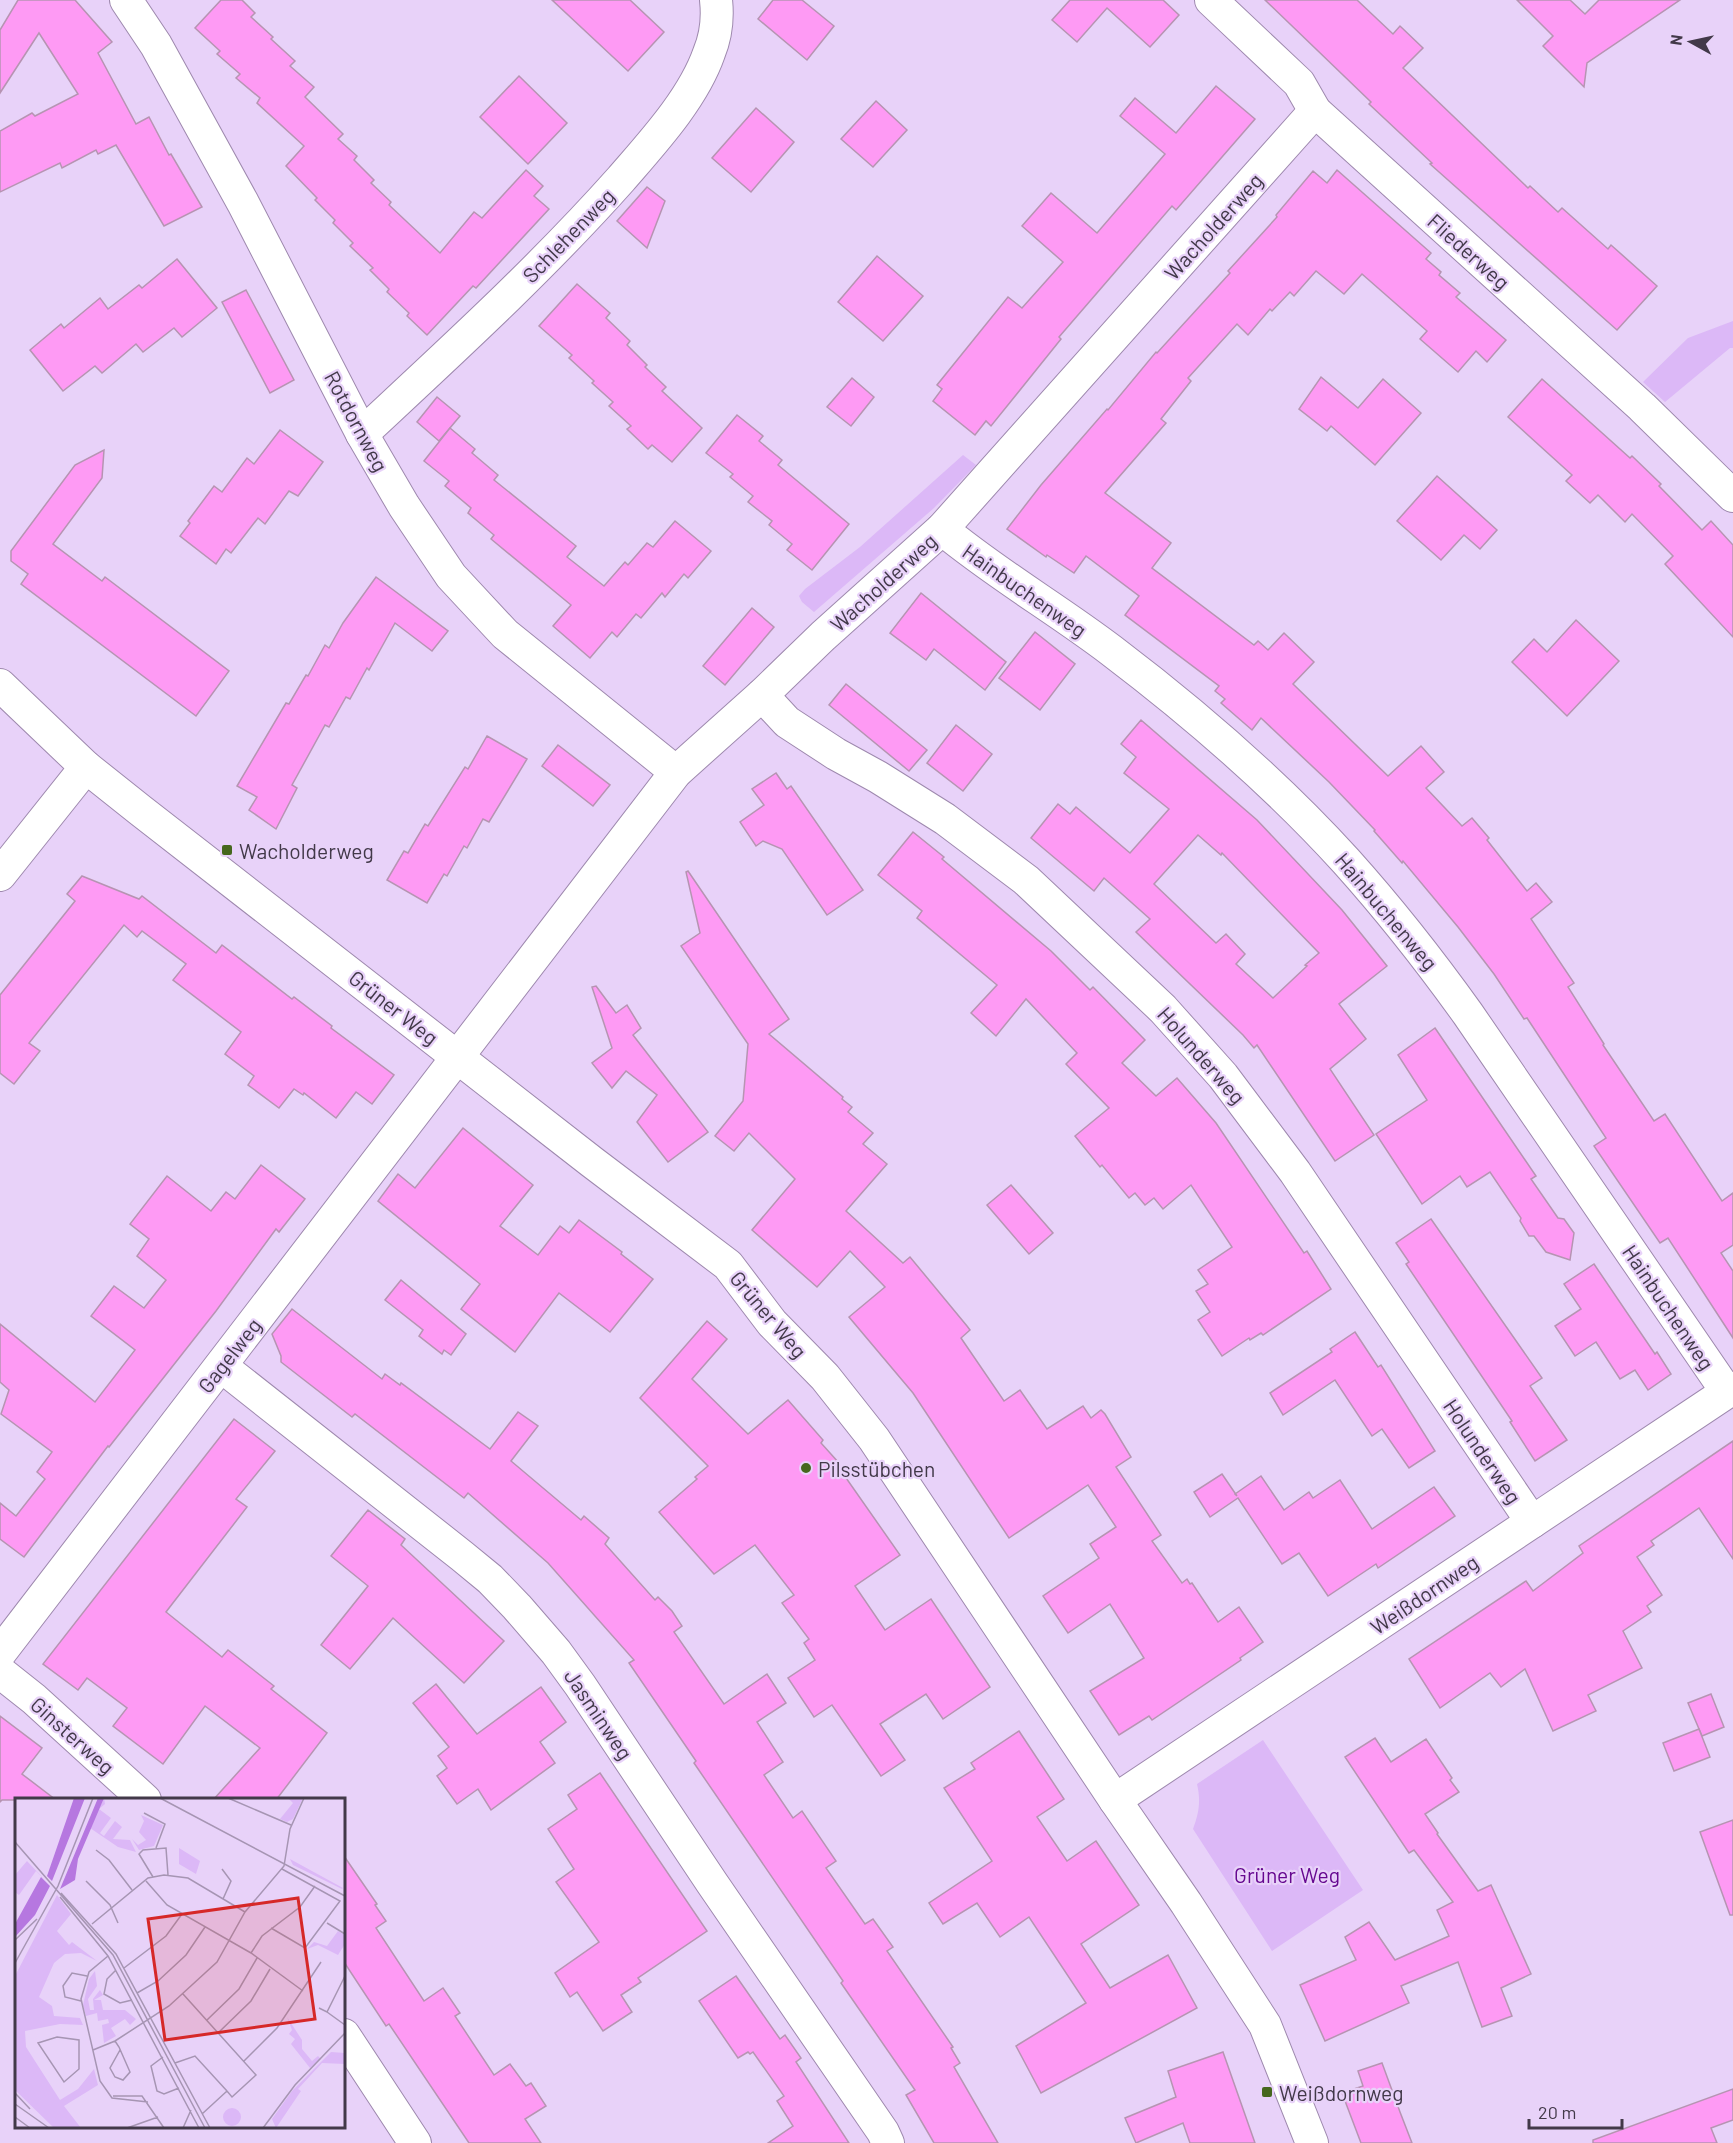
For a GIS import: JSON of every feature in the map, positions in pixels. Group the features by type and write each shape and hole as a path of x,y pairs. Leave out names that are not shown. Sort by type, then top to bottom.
{"street":[{"name":"Rotdornweg","path":"126,0 156,45 197,118 362,434 404,506 451,576 505,634 676,772"},
{"name":"Schlehenweg","path":"362,434 565,241 642,154 690,93 709,55 716,28 716,0"},
{"name":"Fliederweg","path":"1211,0 1299,83 1315,111 1642,407 1733,496"},
{"name":"Wacholderweg","path":"458,1057 676,772 942,529 1315,111"},
{"name":"Hainbuchenweg","path":"942,529 981,560 1112,651 1202,723 1287,800 1345,860 1416,944 1468,1014 1730,1390"},
{"name":"Grüner Weg","path":"0,685 87,767 728,1265 772,1323 825,1377 874,1439 1186,1903 1265,2025 1312,2143"},
{"name":"Holunderweg","path":"762,695 787,722 945,819 1026,880 1163,1009 1223,1076 1294,1172 1532,1522"},
{"path":"0,875 87,767"},
{"name":"Gagelweg","path":"0,1653 458,1057"},
{"name":"Jasminweg","path":"221,1366 490,1579 548,1643 580,1685 883,2132 888,2143"},
{"name":"Weißdornweg","path":"1115,1800 1730,1390"},
{"name":"Ginsterweg","path":"0,1672 34,1699 143,1798"},
{"path":"345,2037 415,2143"}],"green space":[{"path":"1733,321 1733,348 1730,348 1665,402 1643,382 1688,338"},
{"path":"963,455 976,465 934,508 814,612 802,602 799,596 805,589 860,547"},
{"name":"Grüner Weg","path":"1263,1740 1363,1890 1272,1951 1193,1829 1199,1807 1197,1784"}],"building":[{"path":"18,0 75,0 112,42 98,53 136,124 149,117 169,155 171,154 202,207 164,226 116,145 98,154 96,150 62,168 60,163 0,192 0,131 32,113 35,116 78,94 39,33 0,93 0,30"},
{"path":"221,0 242,0 255,13 251,17 295,61 290,66 314,87 305,97 343,134 338,139 357,156 354,160 374,180 371,183 391,202 389,205 440,253 474,212 482,218 526,170 543,186 534,196 549,209 476,288 473,286 427,335 407,316 409,313 387,292 389,289 370,270 373,268 350,246 353,243 333,223 335,220 315,200 317,198 286,166 304,146 257,103 260,98 236,78 240,74 217,54 220,51 195,28"},
{"path":"552,0 630,0 664,32 628,71"},
{"path":"773,0 802,0 834,26 807,60 758,19"},
{"path":"1070,0 1163,0 1179,15 1150,47 1107,8 1077,42 1052,20"},
{"path":"1265,0 1357,0 1393,34 1400,26 1423,48 1403,68 1528,188 1530,186 1558,212 1562,208 1608,249 1611,245 1657,286 1617,330 1430,164 1432,163 1369,104 1371,102"},
{"path":"1517,0 1570,0 1585,14 1599,0 1680,0 1587,63 1584,87 1543,46 1553,36"},
{"path":"519,76 567,123 528,164 480,117"},
{"path":"1216,86 1255,119 1176,210 1172,206 1059,337 1061,339 991,426 986,421 975,435 933,401 942,389 937,385 1008,297 1022,308 1063,262 1022,226 1051,193 1097,233 1165,154 1120,116 1135,98 1176,133"},
{"path":"876,101 907,130 873,167 841,139"},
{"path":"756,108 794,142 751,192 712,158"},
{"path":"1337,170 1431,253 1426,259 1441,272 1439,275 1460,293 1456,297 1506,340 1487,362 1476,351 1458,372 1420,339 1427,331 1362,274 1344,294 1316,271 1294,296 1290,292 1272,311 1270,309 1248,335 1237,324 1188,378 1191,381 1161,419 1166,423 1105,493 1171,543 1152,568 1254,645 1258,641 1268,650 1284,633 1314,662 1293,684 1388,776 1421,746 1444,772 1426,788 1462,826 1472,818 1527,891 1536,883 1552,902 1531,919 1574,983 1568,987 1603,1045 1654,1121 1665,1114 1722,1201 1733,1193 1733,1245 1721,1253 1733,1271 1733,1338 1668,1238 1660,1243 1594,1146 1606,1138 1527,1018 1524,1019 1494,974 1403,861 1402,863 1375,830 1329,782 1261,718 1252,730 1221,703 1225,699 1215,691 1219,686 1125,615 1139,596 1086,556 1074,573 1047,555 1046,557 1007,529 1041,485 1156,352 1230,273 1228,271 1277,217 1276,215 1313,171 1327,183"},
{"path":"647,187 665,201 647,248 617,221"},
{"path":"877,256 923,296 883,341 838,302"},
{"path":"177,259 217,308 182,337 174,328 143,352 136,344 102,373 95,366 63,391 30,350 61,324 64,328 100,298 108,309 139,285 142,288"},
{"path":"577,284 610,313 606,318 630,341 627,345 666,387 662,391 702,428 672,462 652,445 648,449 627,429 631,426 609,406 613,402 569,358 572,355 539,326"},
{"path":"246,290 294,380 270,393 222,302"},
{"path":"1321,377 1358,408 1383,379 1421,413 1375,465 1331,426 1327,431 1299,409"},
{"path":"852,378 874,397 851,426 827,407"},
{"path":"1542,379 1630,458 1632,456 1661,484 1659,486 1702,530 1711,521 1733,545 1733,637 1665,564 1673,556 1632,514 1625,522 1598,495 1590,503 1566,481 1572,475 1508,417"},
{"path":"437,397 460,416 439,441 417,422"},
{"path":"737,415 763,436 759,441 782,460 778,465 849,524 812,570 787,550 792,544 769,525 772,521 748,502 753,496 730,477 733,474 706,453"},
{"path":"450,428 475,449 472,453 498,475 494,480 576,546 567,557 604,586 625,562 628,565 647,543 653,547 675,521 711,551 688,578 684,574 665,597 662,593 641,618 636,614 617,637 612,632 590,658 553,626 571,605 491,539 494,535 468,513 471,508 445,486 449,481 424,461"},
{"path":"280,430 323,462 298,496 289,491 265,524 258,518 231,553 226,549 216,564 180,536 190,523 188,521 214,486 222,492 247,458 254,464"},
{"path":"104,450 102,478 53,544 102,581 105,577 229,671 196,716 21,584 28,574 11,561 11,551 75,465"},
{"path":"1437,476 1497,530 1480,549 1464,535 1441,560 1397,521"},
{"path":"376,577 448,631 432,651 395,623 350,699 346,697 329,727 325,725 292,785 297,788 276,829 249,810 257,797 237,786 286,703 289,704 306,675 308,676 325,645 329,648 343,623"},
{"path":"921,593 1006,662 985,690 934,649 926,660 890,633"},
{"path":"752,608 774,627 725,685 703,666"},
{"path":"1576,620 1619,661 1567,716 1512,662 1534,639 1547,652"},
{"path":"1035,632 1075,664 1040,710 999,678"},
{"path":"846,684 927,750 909,771 829,705"},
{"path":"1141,720 1257,820 1342,910 1387,966 1339,1004 1366,1039 1330,1069 1374,1135 1335,1161 1257,1045 1254,1048 1136,932 1150,919 1104,878 1094,891 1031,838 1058,804 1070,814 1076,807 1130,853 1169,809 1124,773 1136,757 1121,744","holes":["1198,835 1221,855 1222,853 1319,953 1273,998 1236,964 1245,954 1226,934 1216,943 1154,884"]},
{"path":"956,725 992,754 963,791 927,763"},
{"path":"487,736 527,759 489,822 483,819 467,848 464,846 447,876 444,874 427,903 387,880 404,851 408,853 425,824 428,826 465,767 468,769"},
{"path":"558,745 610,785 593,806 542,766"},
{"path":"776,773 787,789 791,786 863,890 827,915 782,849 763,841 756,846 740,822 764,805 752,789"},
{"path":"913,832 1051,951 1090,990 1093,987 1145,1040 1122,1063 1156,1096 1177,1078 1216,1123 1304,1253 1307,1251 1331,1289 1263,1335 1261,1333 1250,1340 1249,1338 1222,1356 1198,1320 1210,1312 1196,1291 1208,1284 1198,1270 1232,1247 1191,1185 1163,1209 1154,1198 1145,1205 1135,1193 1129,1198 1102,1165 1100,1167 1075,1136 1109,1108 1066,1064 1077,1053 1026,999 996,1036 971,1013 997,985 917,918 922,911 878,875"},
{"path":"688,871 789,1019 769,1034 843,1097 842,1099 852,1107 848,1112 873,1133 863,1144 887,1164 846,1211 903,1263 910,1257 970,1330 961,1338 1004,1401 1020,1390 1047,1429 1083,1406 1091,1418 1101,1410 1105,1414 1131,1457 1116,1467 1161,1535 1152,1541 1182,1583 1187,1579 1190,1584 1192,1583 1218,1622 1239,1607 1263,1642 1240,1658 1241,1660 1152,1720 1149,1716 1119,1735 1090,1691 1144,1658 1110,1604 1068,1633 1043,1596 1099,1558 1090,1544 1116,1527 1088,1485 1009,1538 913,1393 849,1317 885,1287 850,1251 817,1287 752,1230 795,1179 749,1133 734,1151 715,1136 743,1101 748,1044 681,946 700,933 686,872"},
{"path":"82,876 139,899 142,896 216,953 222,945 292,999 294,997 394,1075 372,1104 356,1092 336,1118 304,1093 303,1095 294,1089 279,1108 248,1085 254,1076 225,1054 241,1032 173,980 186,964 142,931 137,937 124,925 29,1043 40,1051 14,1084 0,1073 0,995 75,901 67,894"},
{"path":"596,986 616,1013 627,1005 641,1028 633,1035 708,1132 668,1162 637,1122 657,1095 626,1071 612,1088 592,1063 612,1048 592,987"},
{"path":"1435,1028 1536,1176 1531,1179 1558,1218 1564,1219 1574,1233 1570,1260 1546,1252 1534,1236 1529,1236 1520,1221 1521,1218 1490,1172 1467,1187 1460,1176 1422,1204 1376,1134 1427,1100 1398,1055"},
{"path":"463,1128 533,1185 500,1226 538,1255 560,1226 569,1233 579,1220 653,1279 610,1332 559,1293 515,1352 461,1309 480,1284 378,1201 398,1174 415,1188"},
{"path":"261,1165 305,1199 279,1232 276,1229 216,1311 108,1446 24,1557 0,1539 0,1503 16,1516 45,1479 37,1472 52,1452 1,1414 9,1390 0,1382 0,1324 95,1402 135,1350 91,1316 114,1286 144,1308 166,1280 137,1256 149,1239 130,1224 167,1176 211,1211 226,1192 235,1199"},
{"path":"1011,1185 1053,1233 1029,1254 987,1205"},
{"path":"1431,1219 1542,1378 1530,1386 1567,1440 1535,1461 1510,1422 1512,1421 1406,1264 1409,1262 1396,1243"},
{"path":"1594,1264 1671,1374 1648,1390 1635,1370 1620,1379 1596,1342 1575,1356 1555,1326 1581,1309 1564,1284"},
{"path":"401,1280 466,1334 451,1355 444,1350 442,1354 419,1336 423,1330 385,1300"},
{"path":"292,1309 382,1379 385,1374 400,1385 401,1383 490,1449 518,1412 538,1426 511,1461 581,1520 584,1516 609,1538 605,1544 655,1600 658,1597 672,1611 682,1626 674,1632 724,1704 767,1674 786,1703 757,1722 783,1762 764,1775 793,1818 802,1811 836,1861 826,1868 865,1924 873,1919 893,1947 887,1951 953,2047 951,2048 960,2063 954,2067 998,2143 934,2143 906,2095 915,2090 694,1763 696,1761 629,1663 634,1660 548,1563 468,1493 464,1498 355,1414 352,1417 281,1362 281,1356 272,1334"},
{"path":"707,1321 727,1339 692,1379 748,1434 788,1400 823,1440 821,1443 839,1463 837,1465 900,1555 855,1586 885,1630 931,1599 990,1687 943,1719 926,1694 880,1724 905,1760 881,1776 832,1705 814,1717 788,1678 815,1660 804,1643 809,1639 782,1603 794,1595 755,1545 714,1574 659,1512 697,1479 695,1477 708,1466 640,1398"},
{"path":"1355,1332 1378,1367 1381,1365 1435,1451 1409,1468 1382,1429 1372,1436 1335,1380 1283,1415 1270,1393 1332,1352 1330,1349"},
{"path":"234,1419 275,1451 236,1499 247,1507 166,1612 222,1657 228,1650 274,1686 271,1689 327,1733 278,1798 215,1798 260,1748 205,1706 163,1764 113,1726 127,1708 87,1678 78,1690 43,1664"},
{"path":"1733,1441 1733,1559 1699,1508 1651,1541 1654,1545 1637,1557 1662,1595 1647,1606 1651,1612 1623,1631 1642,1668 1588,1695 1596,1711 1553,1731 1525,1669 1501,1687 1490,1673 1440,1708 1409,1659 1526,1581 1533,1591 1583,1553 1579,1546"},
{"path":"1222,1474 1235,1494 1261,1476 1284,1510 1309,1492 1313,1498 1340,1480 1372,1529 1434,1487 1455,1516 1378,1568 1376,1564 1328,1596 1299,1553 1282,1564 1238,1498 1210,1517 1194,1492"},
{"path":"368,1510 405,1539 401,1545 504,1641 464,1683 393,1618 350,1669 321,1645 368,1586 331,1556"},
{"path":"436,1684 477,1734 541,1687 566,1722 540,1742 555,1763 491,1810 478,1789 457,1804 437,1776 447,1768 438,1756 449,1747 413,1703"},
{"path":"1711,1694 1724,1727 1702,1736 1688,1703"},
{"path":"0,1716 42,1748 22,1774 53,1798 15,1798 15,1800 0,1802"},
{"path":"1699,1729 1710,1757 1674,1771 1663,1743"},
{"path":"1019,1731 1064,1799 1037,1817 1067,1861 1096,1841 1139,1905 1081,1944 1110,1988 1168,1955 1197,2008 1041,2093 1016,2046 1086,2003 1029,1917 1000,1937 977,1903 943,1924 929,1903 992,1861 944,1788 975,1769 971,1763"},
{"path":"1375,1738 1391,1762 1426,1739 1459,1792 1425,1814 1478,1891 1491,1885 1531,1974 1501,1988 1512,2016 1482,2027 1458,1962 1401,1986 1409,2003 1325,2041 1300,1985 1356,1960 1345,1937 1369,1922 1395,1960 1449,1936 1437,1910 1453,1902 1414,1850 1409,1853 1345,1757"},
{"path":"600,1773 707,1931 638,1978 641,1982 621,1995 632,2012 603,2031 577,1992 570,1997 555,1973 599,1942 556,1882 574,1869 548,1829 577,1809 568,1795"},
{"path":"1733,1820 1733,1915 1730,1915 1700,1832"},
{"path":"345,1857 386,1921 376,1928 424,2001 443,1988 460,2013 455,2016 494,2075 510,2064 526,2086 531,2083 546,2106 525,2119 541,2143 469,2143 389,2024 386,2026 345,1964"},
{"path":"736,1976 780,2039 785,2035 801,2058 796,2062 849,2143 768,2143 793,2126 777,2101 784,2096 753,2052 750,2054 748,2052 738,2058 699,2001"},
{"path":"1223,2052 1255,2143 1190,2143 1183,2123 1136,2143 1125,2118 1176,2097 1168,2071"},
{"path":"1382,2063 1412,2143 1361,2143 1342,2093 1363,2086 1358,2071"},
{"path":"1733,2089 1733,2120 1711,2128 1717,2143 1593,2143 1593,2140"}],"place":[{"name":"Wacholderweg","path":"227,850"},
{"name":"Pilsstübchen","path":"806,1468"},
{"name":"Weißdornweg","path":"1267,2092"}]}
